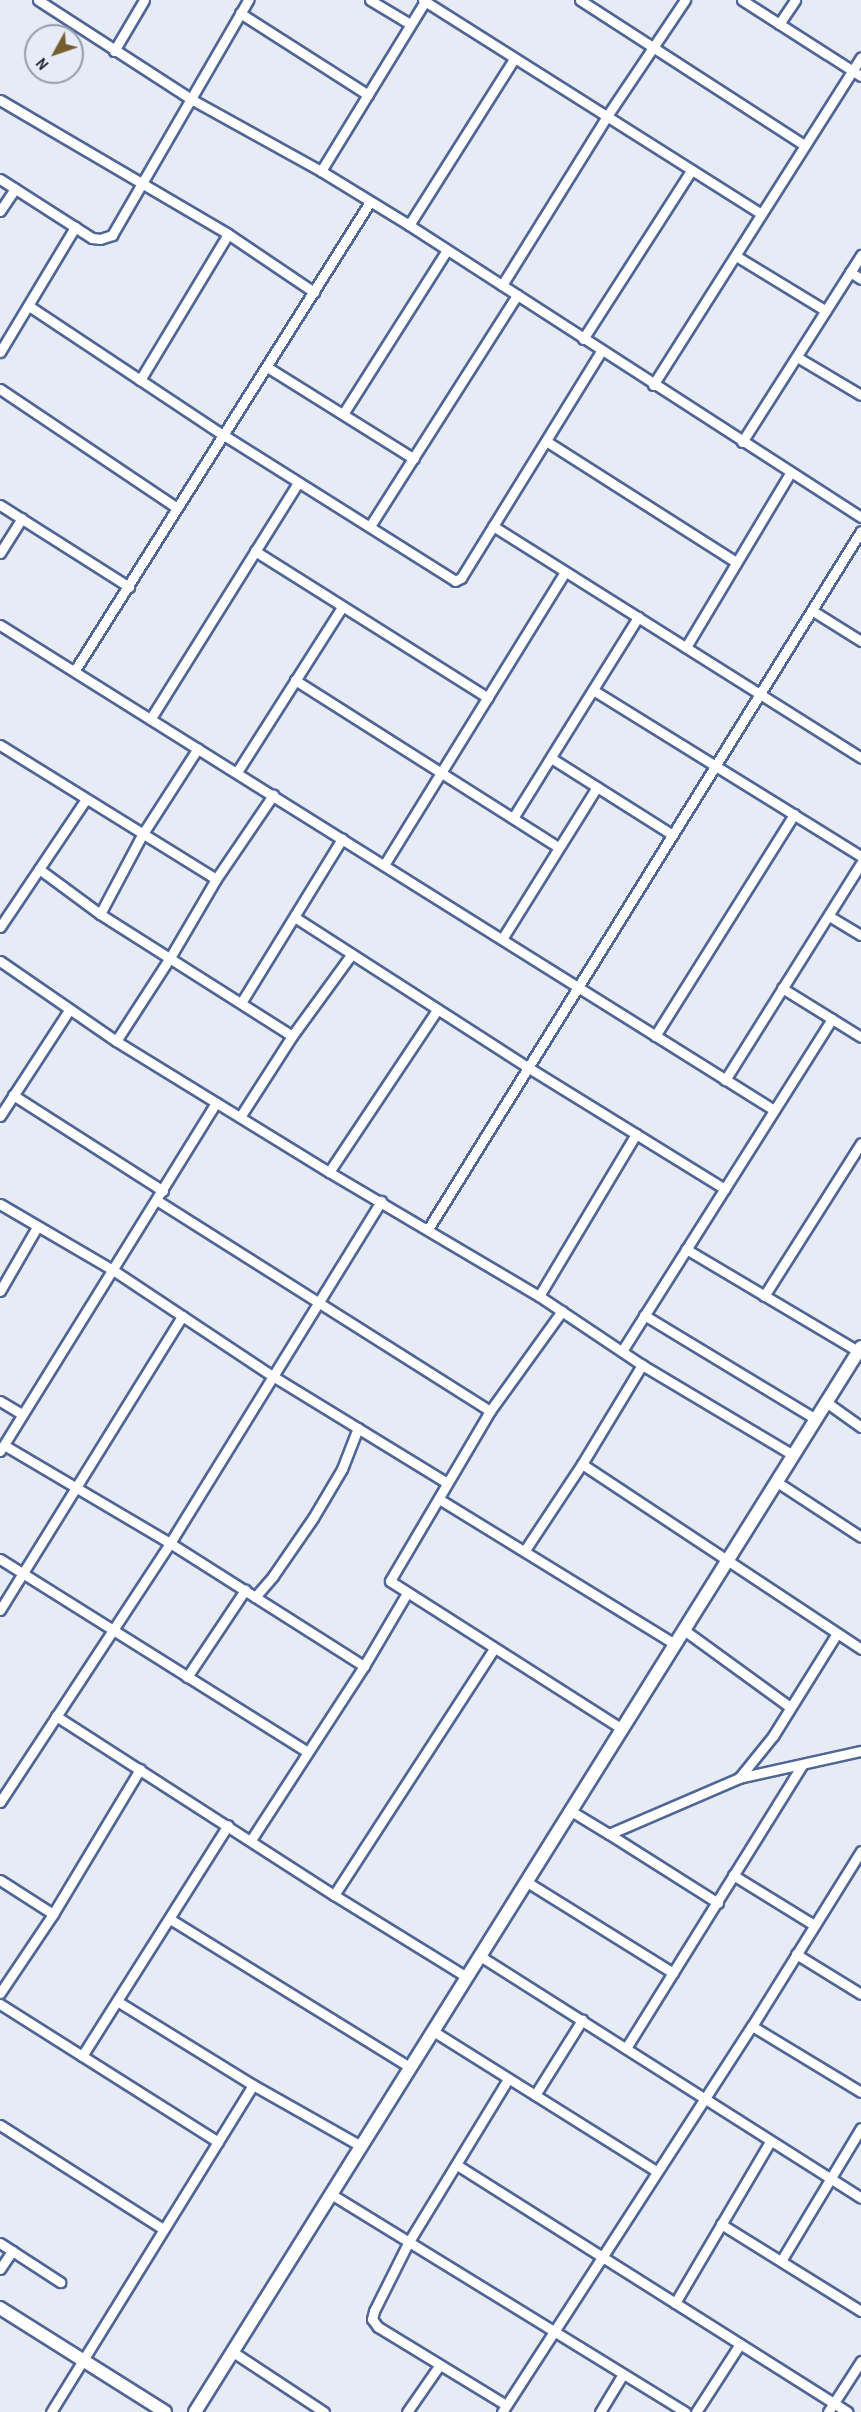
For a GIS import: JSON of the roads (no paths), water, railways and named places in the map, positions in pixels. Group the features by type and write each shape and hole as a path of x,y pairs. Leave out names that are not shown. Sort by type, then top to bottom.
{"street":[{"path":"38,0 191,99 321,171 409,225 653,385 861,517"},
{"path":"114,51 144,0"},
{"path":"0,179 75,227 100,239 112,235 248,0"},
{"path":"370,0 410,24"},
{"path":"321,171 424,0 761,214"},
{"path":"580,0 804,145"},
{"path":"502,285 607,116 685,0"},
{"path":"742,0 857,73"},
{"path":"779,24 795,0"},
{"path":"240,13 368,95"},
{"path":"653,385 804,145 857,73 861,57"},
{"path":"409,225 514,59"},
{"path":"0,100 228,234 314,292"},
{"path":"583,339 691,171"},
{"path":"0,211 15,189"},
{"path":"75,670 370,202"},
{"path":"0,352 75,227"},
{"path":"140,380 228,234"},
{"path":"343,414 447,250"},
{"path":"736,255 825,311"},
{"path":"742,442 861,255"},
{"path":"850,272 861,279"},
{"path":"370,526 517,295"},
{"path":"29,306 222,434 455,581 461,578 601,351"},
{"path":"797,357 861,395"},
{"path":"267,367 414,459"},
{"path":"0,389 177,508"},
{"path":"546,441 736,562"},
{"path":"686,647 790,473"},
{"path":"151,718 298,483"},
{"path":"0,505 129,587"},
{"path":"0,553 22,518"},
{"path":"493,526 861,758"},
{"path":"428,1229 580,988 861,531"},
{"path":"255,551 488,698"},
{"path":"384,865 565,572"},
{"path":"237,772 342,607"},
{"path":"813,611 861,641"},
{"path":"513,818 638,617"},
{"path":"0,625 774,1110"},
{"path":"295,680 558,847"},
{"path":"593,690 861,856"},
{"path":"0,746 216,879"},
{"path":"100,914 142,835 198,748"},
{"path":"551,758 673,835"},
{"path":"502,939 597,786"},
{"path":"116,1041 171,956 216,879 273,795"},
{"path":"0,927 86,798"},
{"path":"655,1036 794,814"},
{"path":"241,1003 296,918 342,839"},
{"path":"725,1080 861,863"},
{"path":"39,869 100,914 171,956 292,1036"},
{"path":"829,916 861,935"},
{"path":"296,918 437,1010 725,1189"},
{"path":"240,1117 292,1036 351,954"},
{"path":"0,962 116,1041 329,1172 539,1296 642,1365 793,1455"},
{"path":"782,988 861,1037"},
{"path":"0,1116 69,1010"},
{"path":"329,1172 437,1010"},
{"path":"621,1351 832,1019"},
{"path":"13,1095 163,1191"},
{"path":"216,1102 158,1201 2,1448 76,1487 170,1543 364,1666"},
{"path":"539,1296 636,1134"},
{"path":"764,1296 861,1143"},
{"path":"158,1201 490,1411"},
{"path":"0,1802 170,1543 271,1375 381,1201"},
{"path":"0,1204 113,1270 271,1375 447,1483"},
{"path":"0,1291 37,1227"},
{"path":"195,2412 860,1349 764,1296 686,1249"},
{"path":"562,1311 490,1411 390,1579 391,1583 622,1729"},
{"path":"644,1315 816,1419"},
{"path":"0,1610 182,1316"},
{"path":"525,1550 582,1464 642,1365"},
{"path":"0,1401 22,1414"},
{"path":"826,1402 861,1427"},
{"path":"255,1597 279,1568 342,1469 358,1428"},
{"path":"582,1464 861,1648"},
{"path":"777,1482 861,1537"},
{"path":"439,1499 675,1644"},
{"path":"0,1559 308,1752"},
{"path":"187,1677 245,1590"},
{"path":"251,1840 364,1666 407,1593"},
{"path":"684,1630 790,1707"},
{"path":"739,1778 773,1736 837,1633"},
{"path":"334,1895 494,1649"},
{"path":"56,1716 334,1895 467,1977"},
{"path":"609,1834 739,1778 861,1751"},
{"path":"626,2048 802,1765"},
{"path":"0,1993 53,1914 140,1768"},
{"path":"571,1811 718,1903"},
{"path":"82,2056 228,1825"},
{"path":"508,2079 408,2243 372,2319 378,2327 504,2408 752,2026 861,1851"},
{"path":"852,1866 861,1872"},
{"path":"733,1875 814,1924"},
{"path":"0,1880 53,1914"},
{"path":"527,1882 673,1973"},
{"path":"170,1919 411,2068"},
{"path":"796,1954 861,1994"},
{"path":"480,1956 861,2198"},
{"path":"117,2001 253,2085 362,2146"},
{"path":"0,2004 218,2142"},
{"path":"535,2095 582,2020"},
{"path":"752,2026 861,2092"},
{"path":"433,2031 656,2171"},
{"path":"51,2412 253,2085"},
{"path":"0,2125 163,2229"},
{"path":"782,2261 861,2128"},
{"path":"675,2302 770,2142"},
{"path":"457,2165 848,2412"},
{"path":"332,2194 685,2412"},
{"path":"722,2224 861,2311"},
{"path":"0,2243 60,2283"},
{"path":"0,2269 12,2251"},
{"path":"0,2308 165,2412"},
{"path":"696,2412 740,2344"},
{"path":"232,2352 324,2412"},
{"path":"828,2412 861,2361"},
{"path":"407,2412 439,2366"},
{"path":"600,2412 623,2374"}]}
